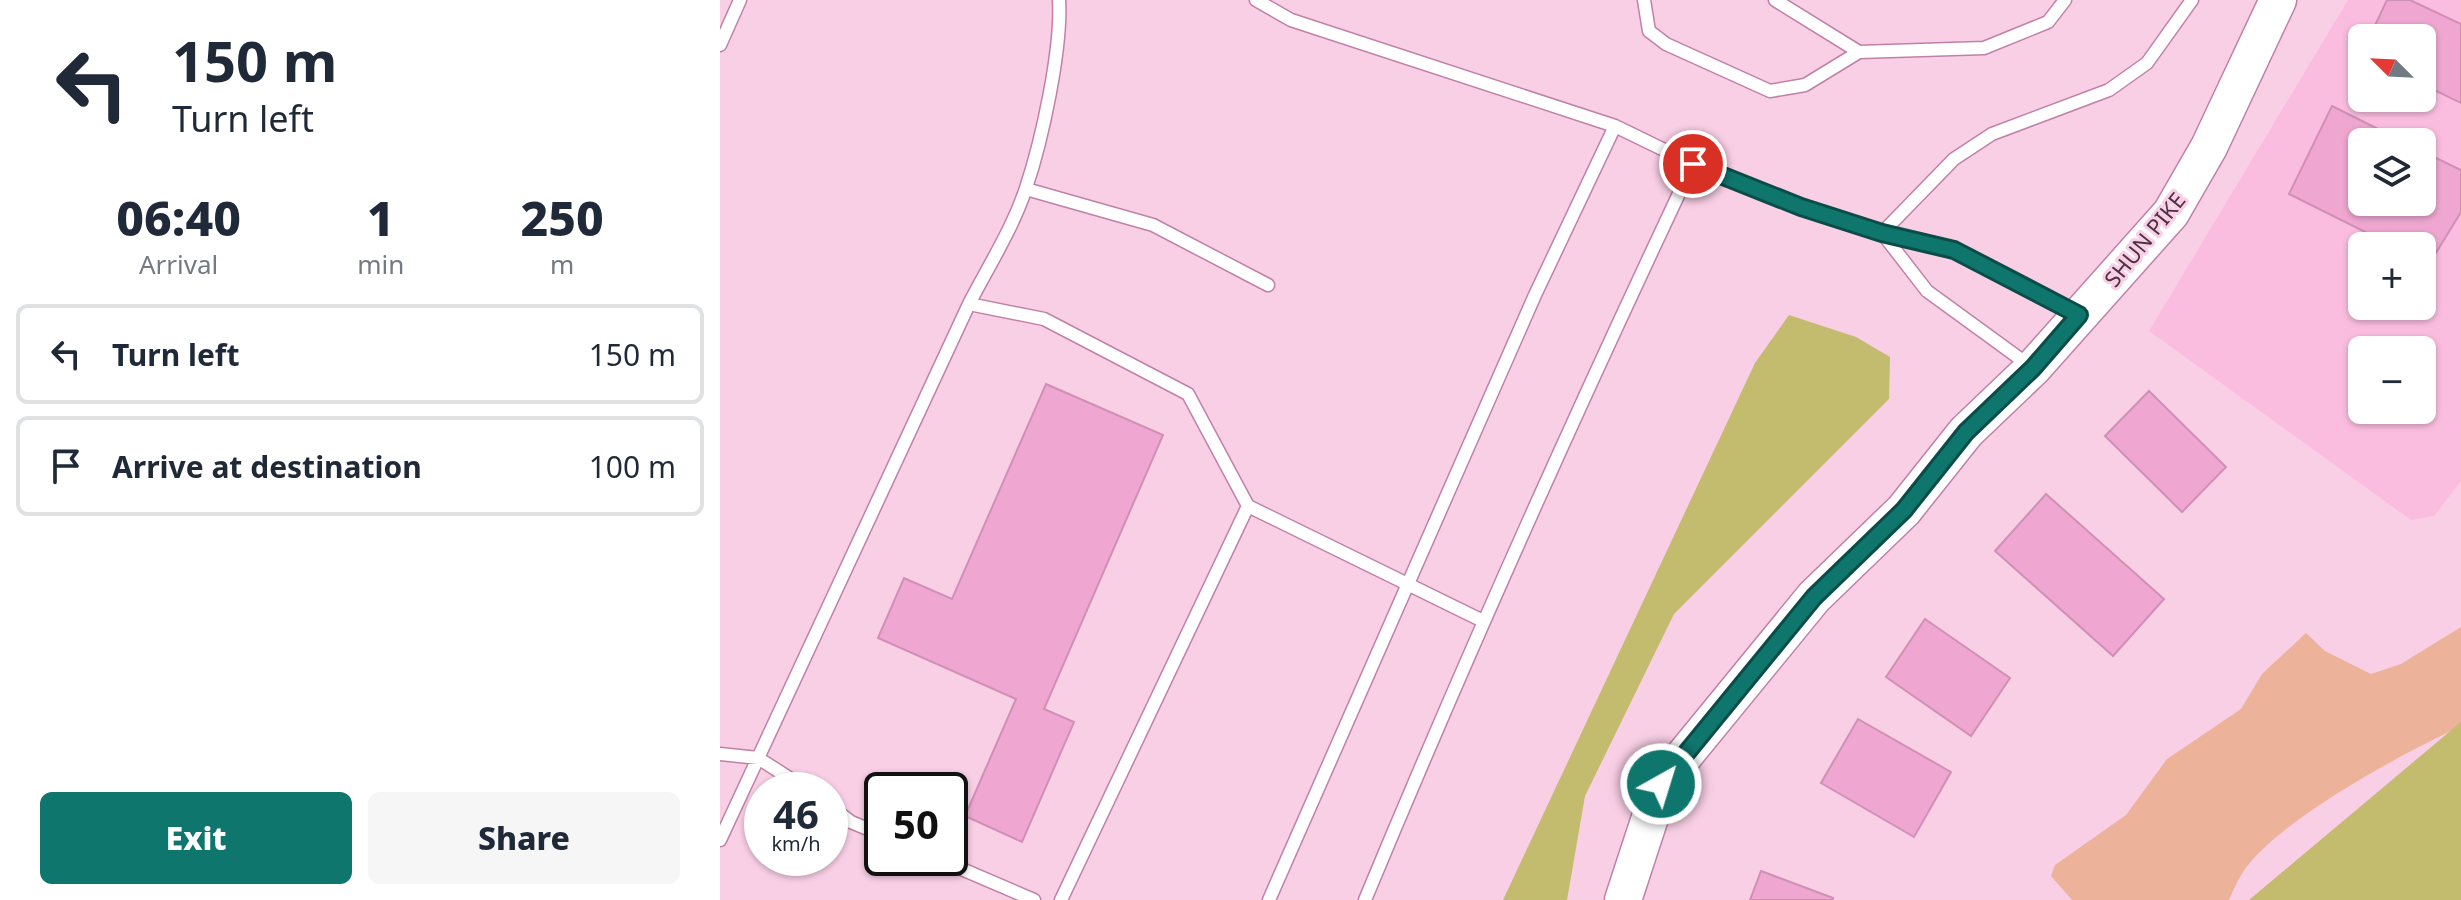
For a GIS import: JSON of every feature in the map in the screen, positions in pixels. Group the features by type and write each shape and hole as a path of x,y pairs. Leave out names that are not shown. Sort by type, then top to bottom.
{"main road":[{"name":"SHUN PIKE","path":"1623,900 1661,784 1814,597 1904,510 1966,432 2033,368 2171,213 2209,147 2278,0"}],"lane":[{"path":"720,45 740,0"},
{"path":"720,840 969,304 1026,189 1046,105 1060,16 1059,0"},
{"path":"1256,0 1291,20 1615,126 1693,164 1801,207 1882,233 1954,250 2079,315"},
{"path":"1644,0 1649,31 1666,44 1770,91 1805,85 1859,52 1984,48 2048,22 2065,0"},
{"path":"1775,0 1859,52"},
{"path":"1882,233 1954,159 1992,134 2109,90 2147,63 2192,0"},
{"path":"1269,900 1408,582 1615,126"},
{"path":"1365,900 1483,621 1693,164"},
{"path":"1026,189 1153,225 1268,285"},
{"path":"1882,233 1927,291 2033,368"},
{"path":"969,304 1044,319 1188,394 1248,506 1306,538 1408,582 1483,621"},
{"path":"1061,900 1248,506"},
{"path":"720,754 758,758 780,772"},
{"path":"968,872 1034,900"}],"shaded area":[{"path":"2348,0 2461,0 2461,481 2434,516 2411,520 2149,331"},
{"path":"1789,315 1856,337 1890,357 1889,399 1674,614 1585,796 1567,900 1503,900 1755,363"},
{"path":"2461,627 2461,726 2343,790 2284,831 2243,872 2229,900 2072,900 2051,876 2055,865 2126,815 2167,759 2241,709 2262,674 2306,633 2325,651 2371,674 2401,664"},
{"path":"2461,722 2461,900 2249,900"}],"building":[{"path":"2387,0 2410,0 2461,24 2461,103 2436,91 2436,24 2376,24"},
{"path":"2332,106 2376,128 2348,128 2348,216 2436,216 2436,158 2461,170 2461,212 2436,253 2436,232 2365,232 2289,194"},
{"path":"1046,384 1163,435 1044,709 1074,722 1022,842 968,817 968,809 1016,699 878,638 904,578 952,599"},
{"path":"2149,391 2226,467 2182,512 2105,436"},
{"path":"2046,494 2164,599 2113,656 1995,551"},
{"path":"1925,619 2010,678 1971,736 1886,677"},
{"path":"1858,719 1951,772 1914,837 1821,783"},
{"path":"1761,871 1833,898 1833,900 1750,900"}],"route":[{"path":"1661,784 1814,597 1904,510 1966,432 2033,368 2079,315 1954,250 1882,233 1801,207 1693,164"}]}
